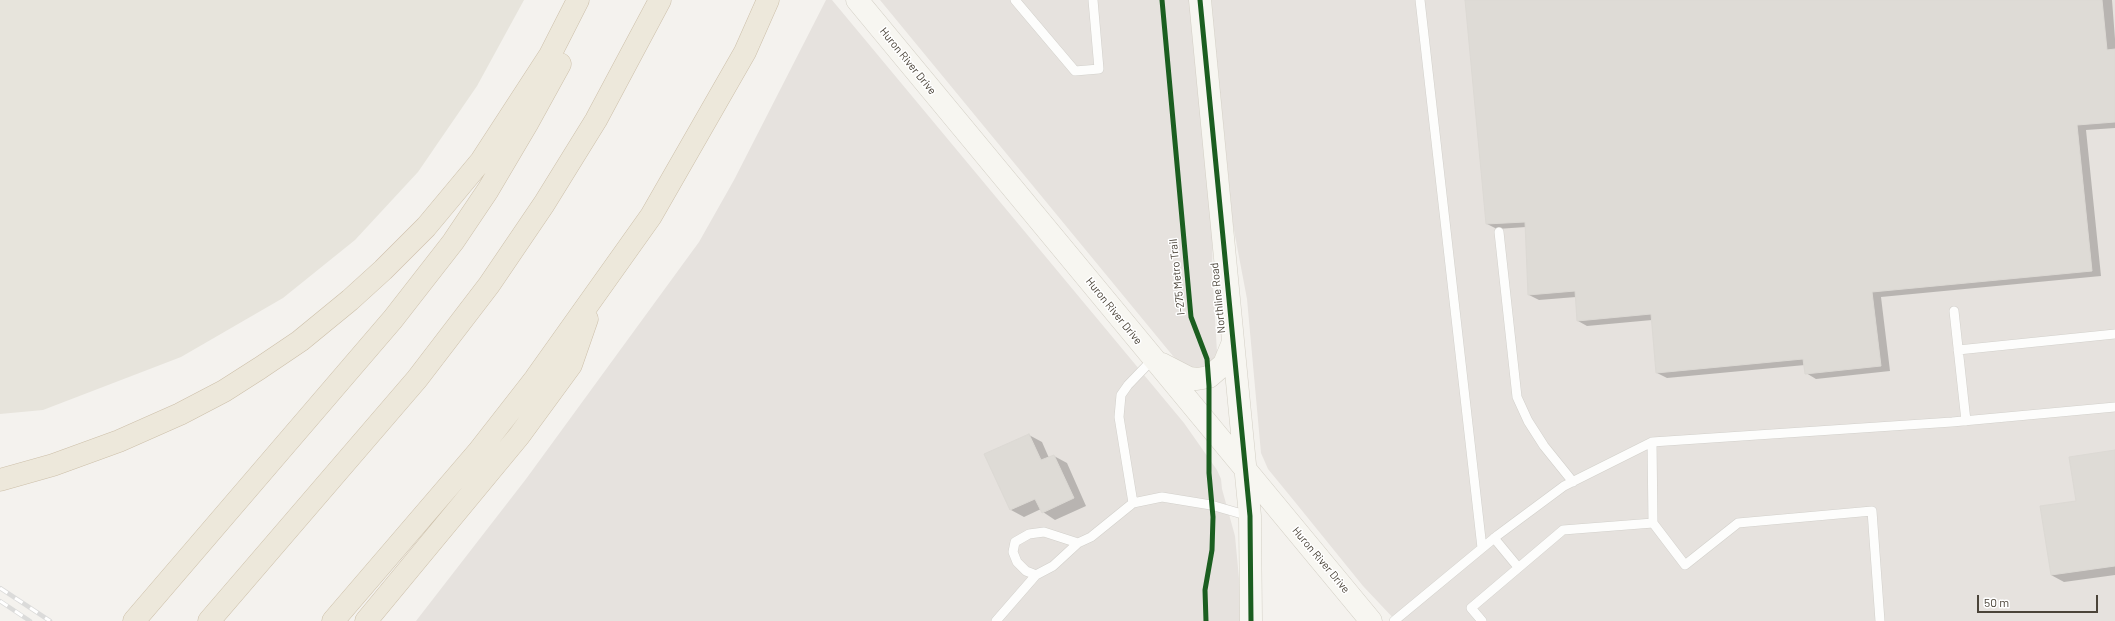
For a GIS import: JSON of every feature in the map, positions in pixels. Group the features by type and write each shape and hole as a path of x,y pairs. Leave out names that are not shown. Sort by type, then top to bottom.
{"highway":[{"path":"0,480 53,465 119,441 180,414 224,391 260,368 300,341 344,305 383,270 426,227 481,161 550,55 578,0"},
{"path":"134,621 393,319 453,242 488,190 527,124 592,0"},
{"path":"209,621 417,379 489,285 544,204 596,120 660,0"},
{"path":"333,621 478,452 535,379 651,216 697,139 746,52 768,0"},
{"path":"366,621 509,448 571,365 594,297"}],"main road":[{"name":"Huron River Drive","path":"857,0 1371,621"},
{"name":"Northline Road","path":"1200,0 1250,516 1249,593 1251,621"},
{"path":"1153,359 1189,378 1204,378 1208,377 1224,364 1233,341"},
{"name":"Northline Road","path":"1249,593 1256,621"}],"lane":[{"path":"1016,1 1075,71 1099,69 1093,0"},
{"path":"1420,0 1482,548"},
{"path":"1499,232 1517,397 1528,421 1544,446 1573,482"},
{"path":"1954,311 1966,421"},
{"path":"1958,350 2115,334"},
{"path":"1133,503 1119,416 1121,395 1153,359"},
{"path":"1394,621 1494,538 1564,486 1652,442 1966,421 2115,407"},
{"path":"1652,442 1653,523 1685,565 1738,523 1872,511 1880,621"},
{"path":"996,621 1036,575 1053,566 1078,543 1092,537 1133,503 1162,497 1204,503 1250,516"},
{"path":"1482,621 1471,608 1518,567 1564,530 1653,523"},
{"path":"1036,575 1026,571 1017,562 1013,552 1015,542 1029,534 1044,532 1078,543"},
{"path":"1494,538 1518,567"}],"shaded area":[{"path":"0,0 524,0 477,86 418,172 355,240 283,298 181,357 43,410 0,414"},
{"path":"826,0 832,0 1184,423 1217,470 1221,479 1222,489 1235,536 1243,621 416,621 526,479 699,242 734,180"},
{"path":"880,0 1191,0 1213,234 1212,270 1217,352 1215,360 1211,364 1195,369 1182,365 1173,356"},
{"path":"1211,0 2115,0 2115,621 1396,621 1363,586 1268,469 1261,453 1247,299 1233,225"}],"building":[{"path":"1465,0 2102,0 2107,50 2115,49 2115,122 2077,125 2092,271 1872,292 1881,366 1805,374 1803,359 1656,373 1651,314 1577,321 1575,291 1528,295 1525,222 1486,224"},
{"path":"1029,434 1041,460 1054,455 1074,498 1042,513 1035,499 1010,510 984,454"},
{"path":"2115,450 2115,566 2051,575 2040,506 2076,501 2069,457"}],"railway":[{"path":"0,588 50,621"},
{"path":"0,601 30,621"}],"cycle path":[{"name":"I-275 Metro Trail","path":"1162,0 1191,317 1207,359 1209,386 1209,473 1213,517 1212,550 1205,590 1206,621"},
{"path":"1200,0 1250,516 1251,621"}]}
